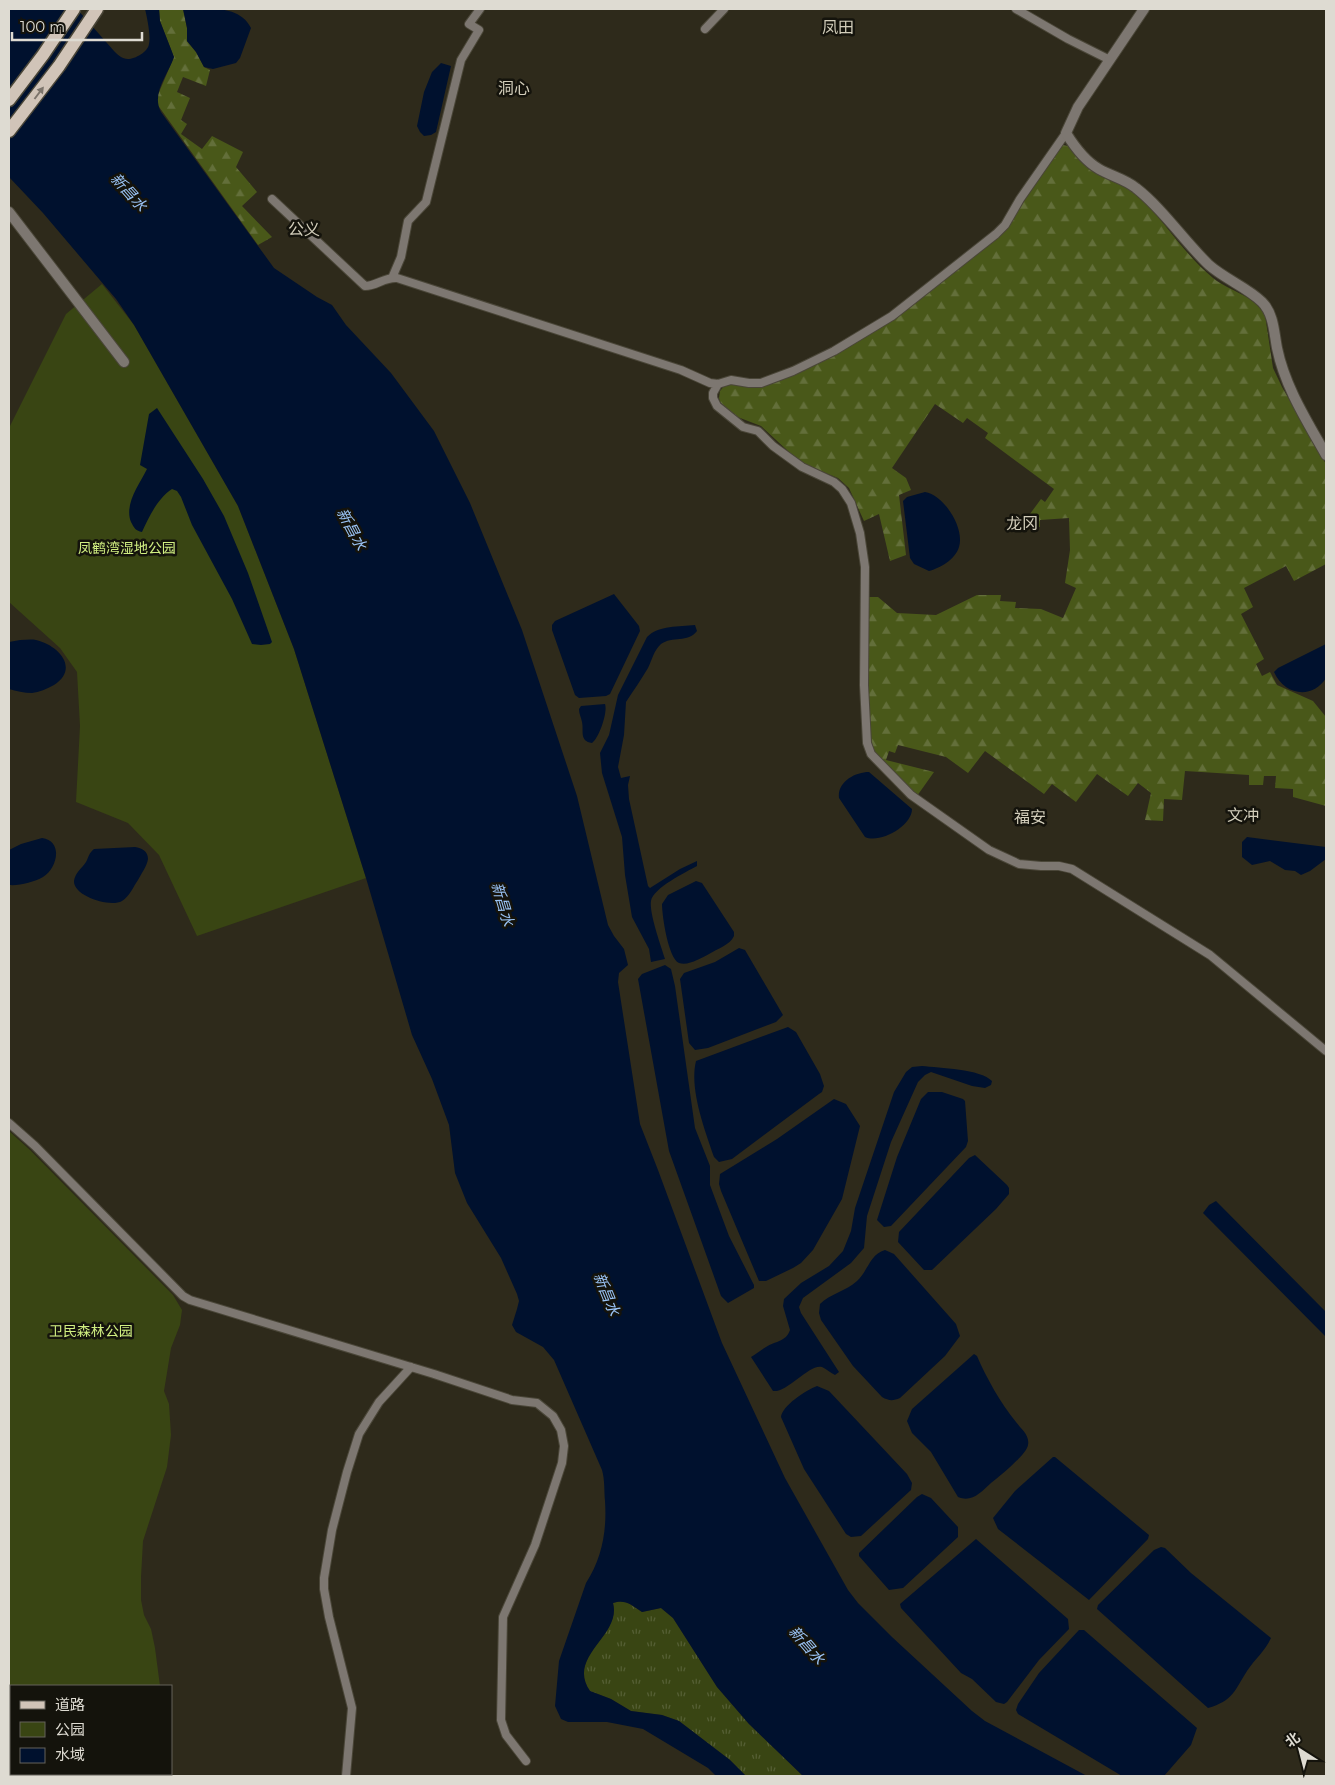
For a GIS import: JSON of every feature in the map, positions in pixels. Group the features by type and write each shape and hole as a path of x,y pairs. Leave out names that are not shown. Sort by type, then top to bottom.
{"main road":[{"path":"9,100 43,55 74,9"},
{"path":"9,131 59,66 97,9"}],"street":[{"path":"392,278 401,257 408,221 426,202 461,60 479,30 469,24 480,9"},
{"path":"704,29 724,9"},
{"path":"1016,9 1068,39 1110,60"},
{"path":"272,199 363,284 371,286 382,280 392,278 681,370 710,383 718,384 731,380 749,384 761,383 793,371 834,351 892,316 1001,230 1066,133 1078,107 1144,9"},
{"path":"1066,133 1089,162 1137,189 1209,265 1257,298 1265,306 1271,316 1280,362 1287,383 1326,455"},
{"path":"9,212 124,362"},
{"path":"718,384 713,393 716,406 743,426 758,431 773,446 802,467 834,482 842,489 851,503 860,533 866,567 864,685 867,743 871,754 911,795 989,850 1018,864 1059,866 1072,869 1210,955 1326,1051"},
{"path":"9,1123 35,1146 183,1296 190,1300 411,1367 512,1400 538,1403 554,1416 561,1430 564,1446 562,1463 534,1545 503,1617 501,1720 506,1735 526,1761"},
{"path":"346,1776 352,1708 329,1617 324,1578 332,1530 344,1480 359,1434 379,1402 411,1367"}],"green space":[{"path":"159,9 183,9 187,28 187,41 196,52 204,67 210,70 206,86 183,77 177,92 190,98 181,120 187,124 181,134 202,149 212,136 243,152 236,167 257,192 242,206 272,237 258,245 157,104 157,97 174,57 160,21"},
{"path":"1062,145 1068,146 1081,162 1092,170 1133,191 1203,269 1220,283 1254,302 1260,308 1265,315 1273,368 1326,464 1326,564 1294,581 1286,566 1244,588 1253,607 1241,614 1264,659 1256,664 1262,676 1270,672 1277,685 1313,701 1326,717 1326,806 1293,797 1293,789 1275,788 1276,776 1264,776 1263,785 1249,785 1249,775 1185,771 1182,800 1164,799 1163,821 1145,820 1151,793 1138,783 1128,796 1097,774 1076,802 1052,784 1044,794 985,751 968,773 946,757 898,745 895,753 889,751 886,760 934,772 917,796 875,754 871,744 866,683 868,597 878,597 897,613 936,615 977,595 1001,595 1000,601 1016,602 1015,608 1041,609 1063,618 1076,588 1065,583 1070,550 1069,518 1040,520 1040,527 1029,528 1027,518 1041,499 1045,502 1054,489 985,438 988,433 967,418 963,423 935,404 892,468 906,478 911,490 899,495 906,555 890,561 879,514 864,521 849,488 838,478 801,463 761,426 735,416 720,402 720,391 725,385 732,383 756,387 771,384 850,345 1006,228"},
{"name":"凤鹤湾湿地公园","path":"102,284 134,325 238,506 294,649 366,878 197,936 159,855 128,823 76,802 80,726 77,672 60,648 9,602 9,428 66,314"},
{"name":"卫民森林公园","path":"9,1131 173,1295 182,1310 180,1325 171,1348 164,1391 169,1404 171,1435 167,1467 143,1541 141,1600 144,1615 151,1629 160,1685 10,1685 9,1699"},
{"path":"621,1601 642,1612 661,1608 673,1618 717,1687 749,1724 803,1776 746,1776 730,1760 679,1721 662,1715 631,1711 611,1699 590,1691 584,1678 585,1667 589,1656 610,1625 614,1615 613,1603"},
{"path":"115,1775 170,1775 117,1776"}],"water":[{"name":"新昌水","path":"9,9 77,9 122,58 128,59 141,54 148,47 149,32 145,9 159,9 160,21 174,57 159,91 158,105 161,112 274,268 332,305 346,325 391,373 434,431 470,503 522,630 577,796 608,925 624,949 628,965 619,973 618,982 640,1124 722,1343 785,1478 848,1590 858,1603 892,1637 985,1721 1087,1776 803,1776 749,1724 717,1687 673,1618 661,1608 642,1612 625,1602 613,1603 614,1615 610,1626 589,1656 585,1667 584,1679 590,1691 611,1699 631,1711 662,1715 679,1721 730,1760 746,1776 716,1776 708,1768 643,1729 607,1722 568,1722 561,1719 555,1706 559,1661 586,1583 600,1554 604,1534 605,1512 602,1470 554,1360 543,1347 516,1332 512,1325 519,1301 517,1294 501,1258 467,1203 455,1173 449,1125 432,1079 412,1035 366,878 294,649 238,506 134,325 116,299 43,213 9,177"},
{"path":"183,9 230,11 246,20 251,28 240,58 236,63 213,69 204,67 196,52 187,41 187,28"},
{"path":"441,63 451,66 436,132 424,136 417,126 424,92 432,72"},
{"path":"157,408 203,479 224,516 248,573 272,642 270,644 252,644 232,599 192,525 177,491 172,489 162,498 142,532 135,529 131,522 129,508 147,469 140,465 149,414"},
{"path":"925,492 932,494 946,506 956,522 960,539 957,552 951,560 929,571 914,564 910,558 903,501 907,497"},
{"path":"614,594 639,626 640,631 610,694 579,698 575,695 552,630 552,625 555,621"},
{"path":"695,625 697,631 693,635 670,640 659,646 648,668 626,702 624,735 618,767 621,778 630,776 628,785 629,799 648,886 650,888 680,869 697,861 697,866 671,881 653,896 651,901 652,913 665,959 651,962 649,949 632,917 625,875 622,837 602,773 600,753 609,735 618,695 647,637 663,628"},
{"path":"36,640 52,647 58,652 66,665 62,678 54,685 35,693 9,689 9,642"},
{"path":"1326,644 1326,678 1320,685 1306,692 1298,692 1284,686 1274,672 1278,668"},
{"path":"605,704 604,719 600,731 592,743 588,742 583,735 579,709 581,706"},
{"path":"864,772 869,772 912,809 907,822 901,827 886,836 871,839 865,837 839,798 841,787 848,779"},
{"path":"1247,837 1326,847 1326,859 1301,875 1295,871 1285,870 1270,861 1252,865 1242,857 1242,842"},
{"path":"42,838 49,840 56,850 55,862 52,868 43,877 22,884 9,885 9,850 21,844"},
{"path":"135,847 146,852 148,859 144,870 131,891 122,901 116,903 101,902 86,896 75,886 76,875 94,849"},
{"path":"696,881 702,883 734,932 734,936 726,944 699,959 683,964 675,959 669,945 664,926 662,904 668,895"},
{"path":"739,948 745,950 783,1015 776,1022 708,1048 695,1050 689,1043 680,979 684,973 715,962"},
{"path":"665,965 671,969 675,986 695,1128 710,1166 710,1185 729,1236 754,1285 754,1288 728,1303 721,1296 669,1151 638,979 642,974"},
{"path":"788,1027 796,1032 820,1074 824,1086 822,1092 732,1159 719,1162 714,1157 706,1135 696,1097 694,1072 696,1061"},
{"path":"922,1066 970,1072 987,1077 992,1081 991,1085 985,1088 972,1086 931,1072 918,1082 891,1142 867,1216 864,1248 851,1263 803,1298 799,1307 839,1372 835,1375 822,1367 817,1367 811,1369 785,1388 773,1391 751,1357 786,1337 790,1330 783,1306 784,1299 801,1283 829,1266 843,1251 851,1231 855,1208 894,1092 906,1072 912,1067"},
{"path":"928,1092 942,1092 965,1101 968,1141 966,1147 891,1226 884,1227 877,1220 897,1157 921,1099"},
{"path":"834,1099 846,1104 860,1126 842,1199 813,1250 801,1263 766,1281 759,1281 721,1191 719,1184 720,1174 777,1139"},
{"path":"975,1155 1007,1185 1009,1194 996,1209 932,1270 924,1270 898,1242 899,1232 969,1158"},
{"path":"1216,1201 1326,1312 1326,1337 1203,1213 1209,1205"},
{"path":"885,1250 894,1254 956,1324 960,1336 945,1356 900,1398 893,1400 882,1397 853,1366 821,1320 819,1313 820,1304 857,1281 872,1259"},
{"path":"974,1354 977,1356 999,1399 1026,1435 1028,1445 1006,1471 980,1493 968,1499 958,1497 931,1452 912,1433 907,1421 912,1409"},
{"path":"817,1386 829,1391 907,1474 912,1483 911,1490 861,1536 851,1537 846,1534 804,1469 781,1417 790,1403"},
{"path":"1053,1457 1149,1535 1148,1539 1089,1600 998,1529 993,1518 1015,1491"},
{"path":"922,1494 931,1498 958,1527 958,1537 903,1588 889,1590 859,1556 859,1553"},
{"path":"976,1539 1068,1619 1069,1629 1039,1660 1004,1704 996,1702 972,1679 961,1673 901,1608 900,1604"},
{"path":"1161,1547 1165,1548 1191,1573 1271,1638 1232,1694 1223,1702 1208,1708 1097,1609 1098,1605 1154,1550"},
{"path":"1079,1630 1084,1630 1197,1728 1191,1745 1164,1776 1122,1776 1018,1714 1016,1710 1018,1704 1039,1673"}],"district":[{"name":"凤田","path":"838,27"},
{"name":"洞心","path":"514,88"},
{"name":"公义","path":"304,229"},
{"name":"龙冈","path":"1022,523"},
{"name":"文冲","path":"1243,815"},
{"name":"福安","path":"1030,817"}]}
